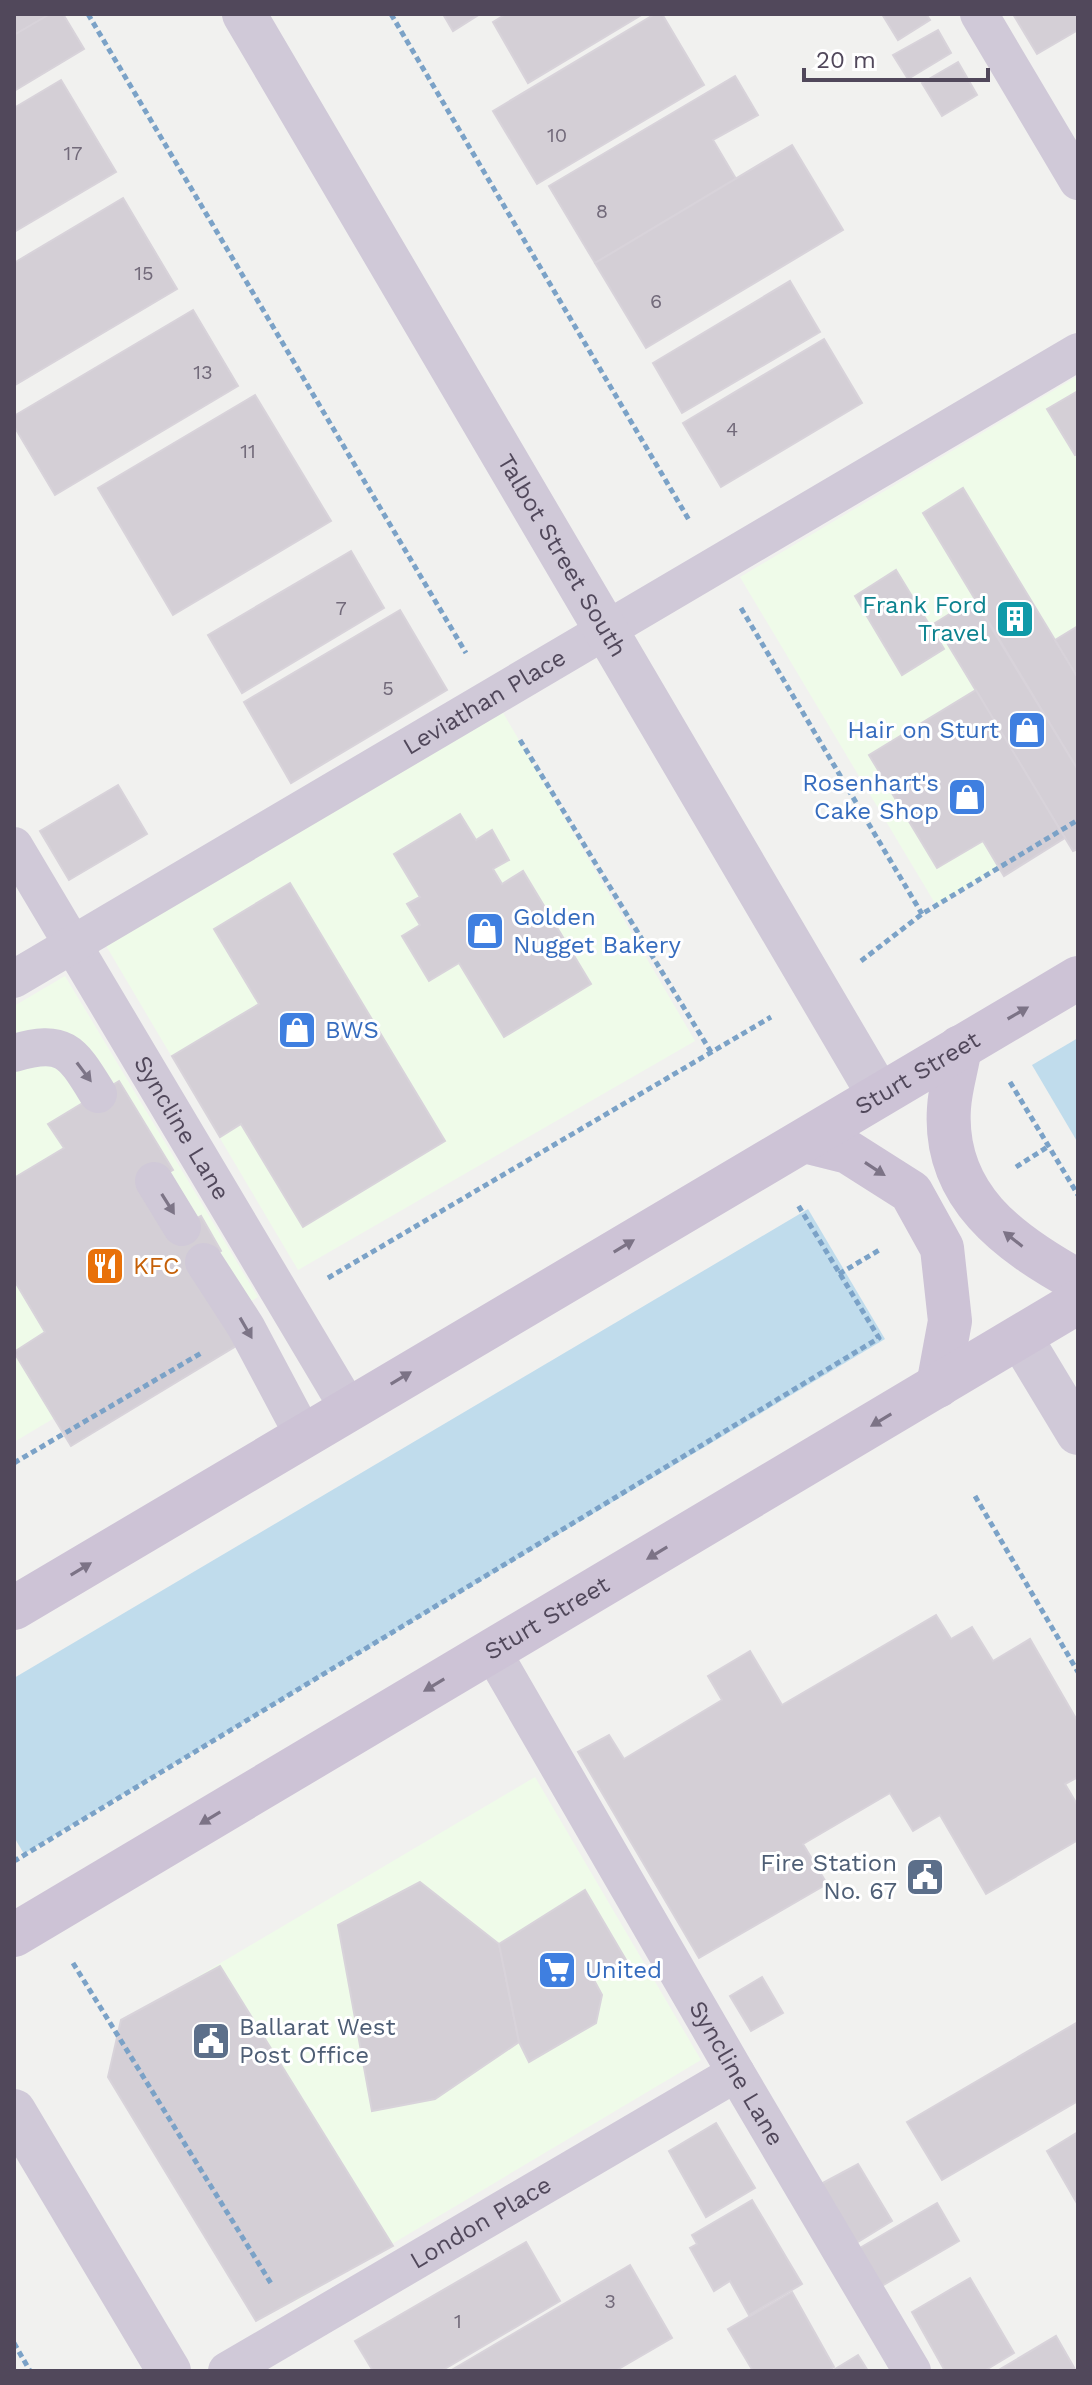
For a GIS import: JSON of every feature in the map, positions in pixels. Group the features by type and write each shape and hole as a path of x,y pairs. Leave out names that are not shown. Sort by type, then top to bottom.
{"main road":[{"name":"Sturt Street","path":"14,1608 1078,978"},
{"path":"960,1047 949,1109 955,1164 988,1219 1039,1259 1078,1281"},
{"path":"804,1141 848,1152 911,1192 942,1248 950,1321 938,1386"},
{"name":"Sturt Street","path":"14,1935 1078,1302"}],"street":[{"name":"Talbot Street South","path":"244,14 879,1095"},
{"path":"1020,1337 1078,1433"},
{"path":"14,2111 169,2371"}],"lane":[{"path":"979,14 1078,181"},
{"name":"Leviathan Place","path":"14,979 1078,352"},
{"name":"Syncline Lane","path":"14,846 349,1409"},
{"path":"14,1053 41,1045 68,1052 98,1094"},
{"path":"154,1181 182,1227"},
{"path":"204,1262 246,1327 304,1436"},
{"name":"Syncline Lane","path":"492,1651 912,2371"},
{"name":"London Place","path":"227,2371 736,2073"}],"path":[{"path":"88,14 492,697 711,1052"},
{"path":"391,14 922,914"},
{"path":"287,1303 852,969 922,914 1078,820"},
{"path":"1007,1076 1078,1195"},
{"path":"14,1858 16,1860 879,1338 797,1204"},
{"path":"14,1463 246,1327"},
{"path":"975,1496 1078,1672"},
{"path":"71,1959 299,2329"},
{"path":"14,2343 30,2371"}],"shaded area":[{"path":"1078,376 1078,821 936,905 740,577"},
{"path":"502,711 695,1041 298,1270 105,944"},
{"name":"KFC","path":"65,976 258,1297 14,1442 14,1006"},
{"path":"1078,1038 1078,1143 1032,1065"},
{"path":"808,1209 885,1339 24,1854 14,1837 14,1678"},
{"name":"United","path":"535,1777 701,2060 296,2301 121,2022"}],"building":[{"path":"14,14 50,14 14,35"},
{"path":"50,14 63,14 84,49 14,91 14,35"},
{"path":"443,14 480,14 453,31"},
{"path":"506,14 643,14 528,83 493,22"},
{"path":"655,14 662,14 704,85 537,184 493,111"},
{"path":"882,14 926,14 930,20 898,40"},
{"path":"1013,14 1078,14 1078,30 1037,54"},
{"path":"938,30 951,53 908,79 893,55"},
{"path":"958,62 977,95 942,116 922,83"},
{"path":"735,76 758,115 713,140 736,179 595,263 549,186"},
{"path":"61,80 116,172 14,232 14,108"},
{"path":"792,145 843,230 646,348 595,263"},
{"path":"123,198 177,289 15,385 14,263"},
{"path":"790,281 820,332 682,413 653,363"},
{"path":"193,310 238,386 55,495 14,426 14,416"},
{"path":"824,339 862,403 721,487 683,423"},
{"path":"1078,391 1078,454 1075,455 1047,409"},
{"path":"255,395 331,521 173,615 98,488"},
{"name":"Frank Ford Travel","path":"963,488 1078,678 1078,770 923,513"},
{"path":"351,551 384,608 242,693 208,635"},
{"path":"896,570 944,649 902,675 855,596"},
{"name":"Hair on Sturt","path":"974,599 1078,770 1078,849 1073,851 935,623"},
{"path":"400,610 447,690 291,783 244,702"},
{"path":"1078,626 1078,678 1055,640"},
{"name":"Rosenhart's Cake Shop","path":"976,690 1065,838 1004,876 983,841 937,868 869,755"},
{"path":"118,785 147,834 69,880 40,831"},
{"name":"Golden Nugget Bakery","path":"460,814 476,840 492,830 509,860 493,869 502,884 523,871 591,984 504,1037 459,963 429,981 402,936 420,925 407,904 420,897 394,854"},
{"name":"BWS","path":"290,883 445,1141 303,1227 241,1124 220,1137 172,1056 259,1004 214,929"},
{"name":"KFC","path":"119,1081 173,1170 141,1189 169,1235 201,1216 221,1251 204,1262 236,1346 71,1446 14,1352 45,1332 14,1280 14,1178 64,1148 48,1124"},
{"path":"936,1615 951,1639 972,1627 993,1661 1030,1639 1078,1722 1078,1777 1065,1784 1078,1806 1078,1840 986,1894 940,1815 913,1831 890,1793 803,1844 827,1884 699,1958 578,1752 609,1735 624,1759 722,1700 708,1676 750,1651 782,1705"},
{"path":"420,1882 499,1944 519,2042 435,2099 372,2111 338,1925"},
{"name":"United","path":"585,1890 626,1960 594,1980 602,1995 596,2023 529,2062 519,2042 499,1944"},
{"path":"220,1966 393,2246 256,2321 108,2077 121,2020"},
{"path":"762,1977 783,2013 751,2031 730,1996"},
{"path":"1078,2022 1078,2101 942,2180 907,2122"},
{"path":"716,2123 755,2188 706,2217 669,2151"},
{"path":"1078,2132 1078,2205 1047,2151"},
{"path":"858,2164 892,2221 856,2243 821,2184"},
{"path":"752,2200 802,2284 749,2315 730,2281 714,2291 690,2248 697,2244 692,2235"},
{"path":"937,2203 959,2241 880,2287 858,2249"},
{"path":"526,2242 560,2301 441,2371 373,2371 355,2341"},
{"path":"630,2265 672,2338 615,2371 450,2371"},
{"path":"970,2278 1014,2353 984,2371 945,2371 912,2312"},
{"path":"792,2292 834,2367 828,2371 753,2371 728,2329"},
{"path":"1056,2336 1076,2371 997,2371"},
{"path":"858,2355 868,2371 832,2371"}],"place":[{"name":"Frank Ford Travel","path":"1015,619"},
{"name":"Hair on Sturt","path":"1027,730"},
{"name":"Rosenhart's Cake Shop","path":"967,797"},
{"name":"Golden Nugget Bakery","path":"485,931"},
{"name":"BWS","path":"297,1030"},
{"name":"KFC","path":"105,1266"},
{"name":"Fire Station No. 67","path":"925,1877"},
{"name":"United","path":"557,1970"},
{"name":"Ballarat West Post Office","path":"211,2041"}]}
